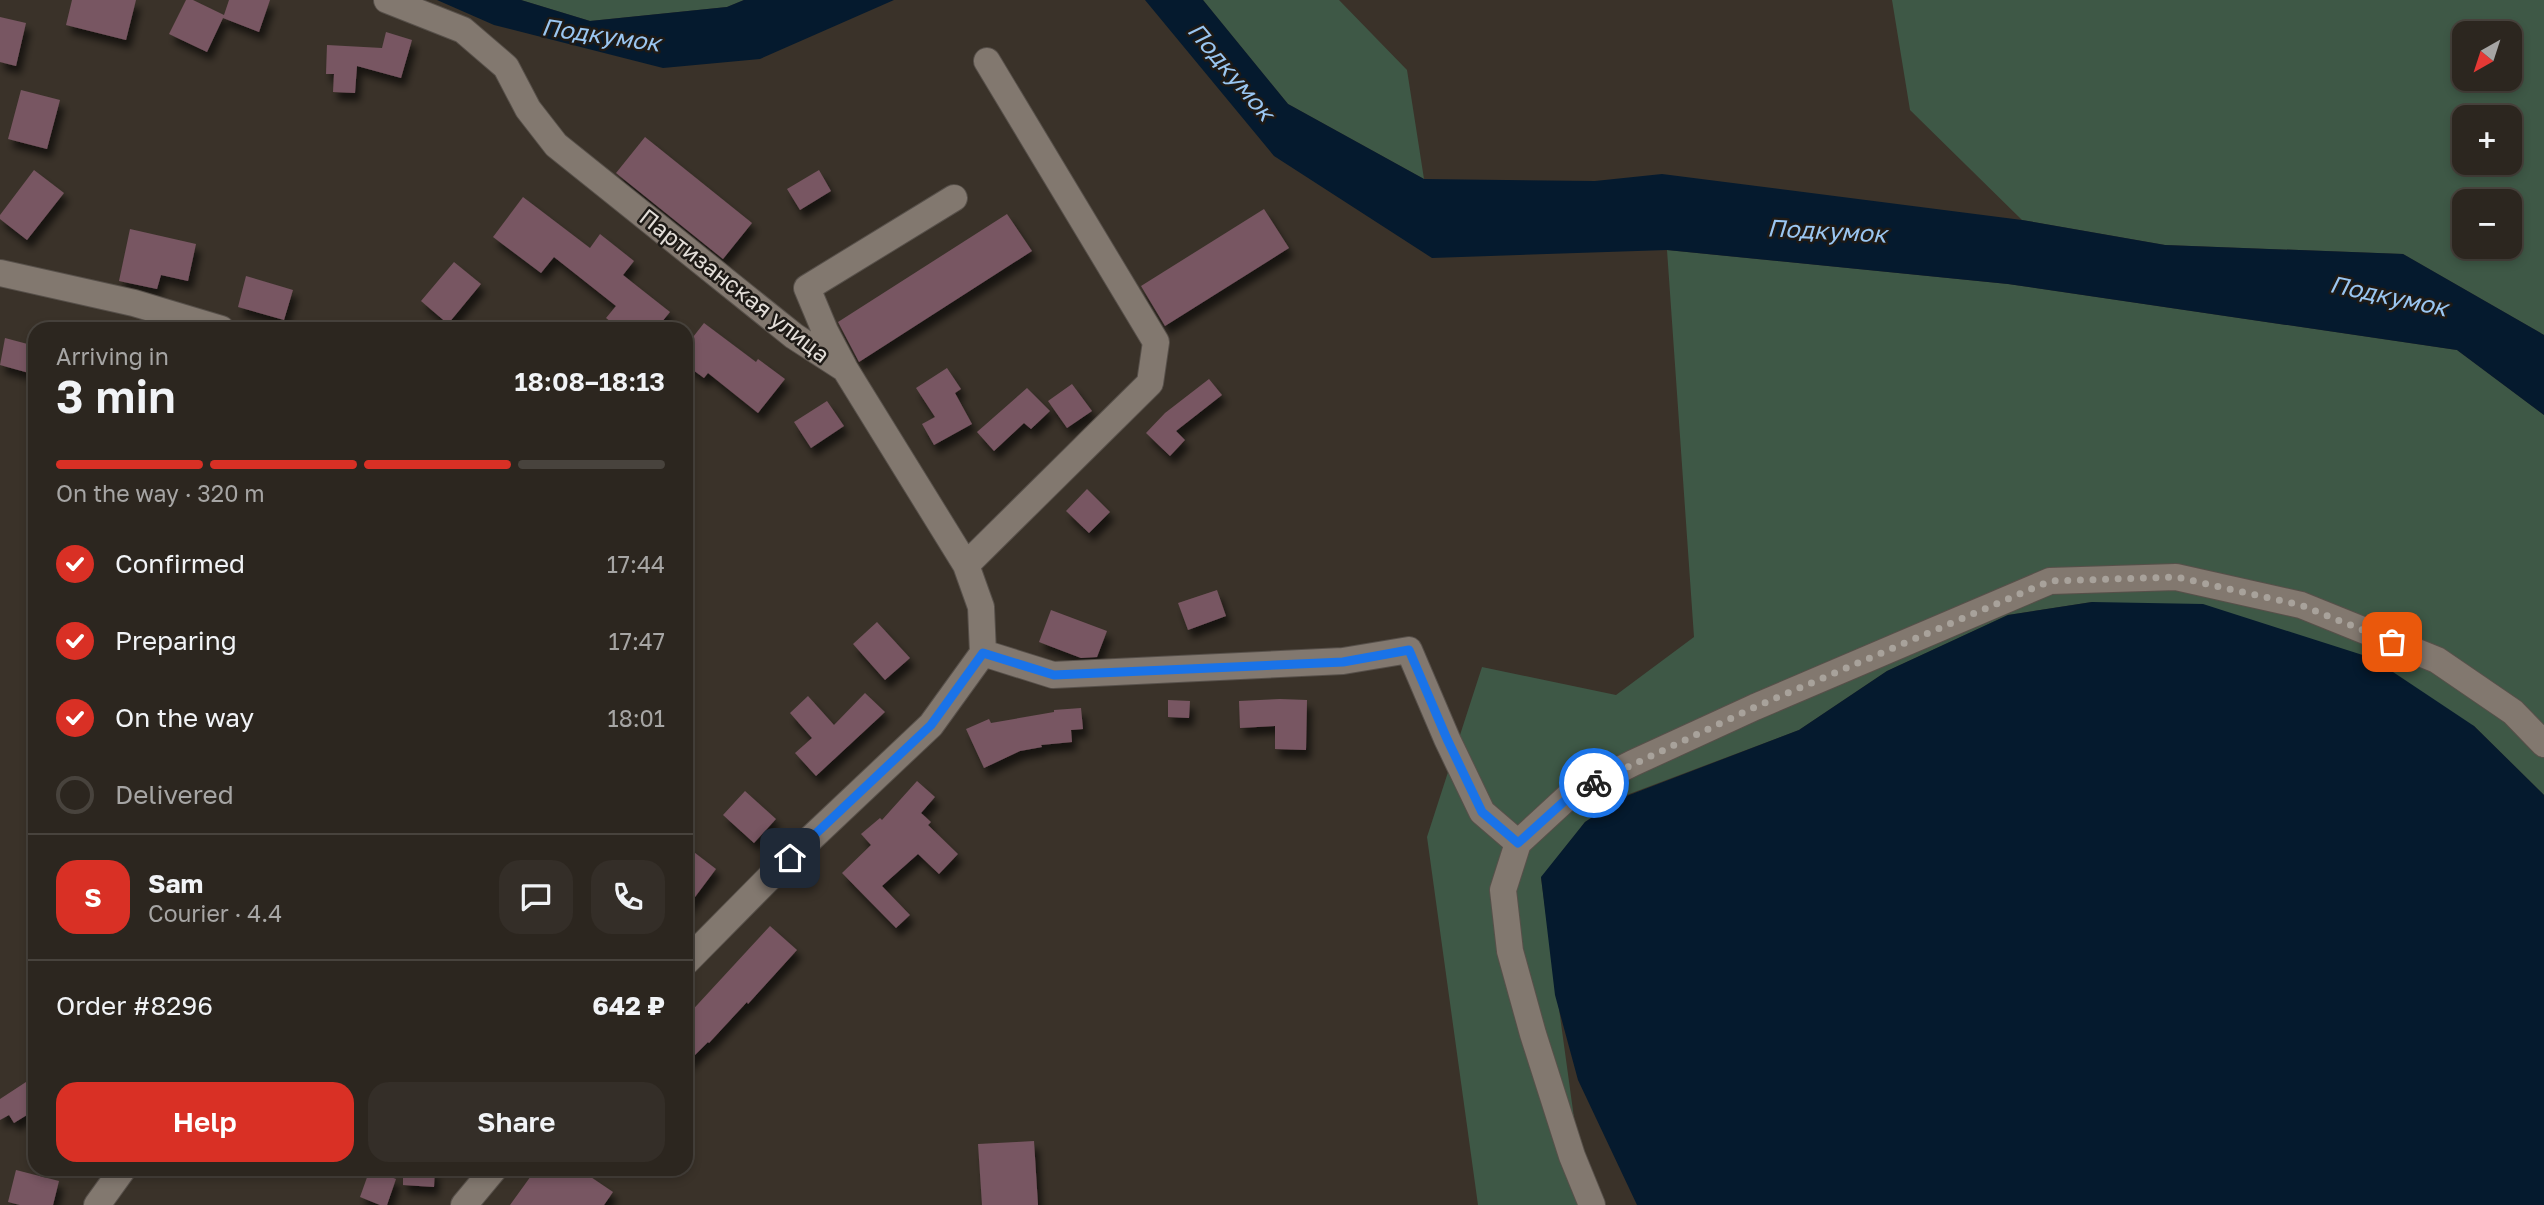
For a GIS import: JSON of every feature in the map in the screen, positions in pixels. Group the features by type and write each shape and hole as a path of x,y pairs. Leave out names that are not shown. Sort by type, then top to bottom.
{"street":[{"name":"Партизанская улица","path":"387,0 463,30 506,67 528,109 556,145 794,336 845,369 966,565 981,607 983,653"},
{"path":"966,565 1150,383 1156,342 987,61"},
{"path":"845,369 807,288 954,198"},
{"path":"0,273 134,303 198,322"},
{"path":"1592,1205 1572,1156 1533,1034 1510,951 1503,890 1518,843 1570,796 1633,763 1755,707 2050,581 2176,577 2301,605 2437,660 2513,712 2544,744"},
{"path":"693,955 770,877 931,725 983,653 1054,675 1343,662 1409,650 1482,812 1518,843"},
{"path":"97,1205 117,1176"},
{"path":"464,1205 488,1176"}],"green space":[{"path":"521,0 744,0 727,7 590,21"},
{"path":"1203,0 1339,0 1407,70 1424,179 1288,104"},
{"path":"1892,0 2544,0 2544,335 2403,254 2165,245 2022,220 1910,110"},
{"path":"1667,250 2008,284 2457,350 2544,415 2544,795 2474,726 2092,602 2008,615 1887,671 1799,730 1624,796 1585,822 1541,878 1586,1205 1478,1205 1427,837 1482,667 1616,695 1694,637"}],"water":[{"name":"Подкумок","path":"437,0 521,0 590,21 727,7 744,0 894,0 760,59 663,68 494,25"},
{"name":"Подкумок","path":"1145,0 1203,0 1288,104 1424,179 1595,181 1662,174 2022,220 2165,245 2403,254 2544,335 2544,415 2457,350 2008,284 1667,250 1432,258 1274,156"},
{"path":"2092,602 2203,604 2372,658 2474,726 2544,795 2544,1205 1637,1205 1578,1080 1555,995 1541,877 1585,822 1624,797 1799,730 1887,671 2008,615"}],"building":[{"path":"72,0 136,0 126,40 66,25"},
{"path":"186,0 193,0 224,15 229,0 270,0 259,32 223,18 207,52 169,34"},
{"path":"0,17 26,23 16,66 0,62"},
{"path":"386,32 412,40 401,78 357,66 355,93 333,92 334,74 326,74 327,45 382,48"},
{"path":"21,90 60,100 47,149 8,139"},
{"path":"645,137 752,223 723,259 616,173"},
{"path":"34,170 64,193 27,240 0,219 0,215"},
{"path":"819,170 831,191 800,210 787,189"},
{"path":"523,197 590,248 600,234 634,261 623,275 670,312 662,322 611,322 606,318 616,306 554,257 541,273 493,237"},
{"path":"1264,209 1289,248 1165,326 1141,286"},
{"path":"1007,214 1032,251 859,362 838,322"},
{"path":"130,229 196,244 188,281 161,275 157,289 119,281"},
{"path":"454,262 481,284 450,322 446,322 421,301"},
{"path":"246,276 293,290 284,320 238,307"},
{"path":"704,323 756,362 758,359 785,379 758,413 708,373 704,378 693,370 693,337"},
{"path":"5,338 28,344 28,373 0,365"},
{"path":"947,368 961,389 955,393 972,424 934,445 922,424 935,417 916,388"},
{"path":"1209,379 1222,395 1176,431 1185,440 1170,456 1146,433 1165,413"},
{"path":"1072,384 1092,411 1067,428 1048,401"},
{"path":"1027,388 1050,411 1031,429 1024,423 994,451 977,432"},
{"path":"827,401 844,426 811,448 794,422"},
{"path":"1087,489 1110,512 1089,533 1066,511"},
{"path":"1217,590 1226,616 1188,630 1178,603"},
{"path":"1051,610 1107,631 1097,657 1081,658 1039,642"},
{"path":"877,622 910,658 885,680 853,644"},
{"path":"865,693 885,712 816,776 795,753 812,738 790,713 808,696 834,725"},
{"path":"1168,700 1190,701 1189,718 1168,717"},
{"path":"1307,700 1306,750 1275,749 1275,726 1240,728 1239,701"},
{"path":"1081,708 1083,729 1071,730 1072,742 1041,745 1042,747 1020,751 984,768 966,729 989,719 991,723 1054,710"},
{"path":"917,781 935,797 921,813 931,822 928,825 958,854 939,874 918,854 882,886 910,915 896,928 842,873 871,845 861,834 880,818 882,820"},
{"path":"745,791 776,819 754,843 723,815"},
{"path":"693,851 716,869 693,900"},
{"path":"770,926 797,950 748,1004 747,1002 693,1057 693,1009"},
{"path":"26,1082 28,1114 14,1123 9,1115 0,1120 0,1099"},
{"path":"1034,1141 1038,1205 982,1205 978,1144"},
{"path":"16,1170 28,1173 28,1176 59,1181 53,1205 20,1205 8,1202"},
{"path":"368,1176 388,1176 396,1179 387,1205 360,1197"},
{"path":"403,1176 435,1176 434,1187 403,1185"},
{"path":"531,1176 589,1176 613,1192 604,1205 510,1205"}],"way so far":[{"path":"1594,783 1755,707 2050,581 2176,577 2301,605 2392,642"}],"route":[{"path":"790,858 931,725 983,653 1054,675 1343,662 1409,650 1482,812 1518,843 1570,796 1594,783"}]}
